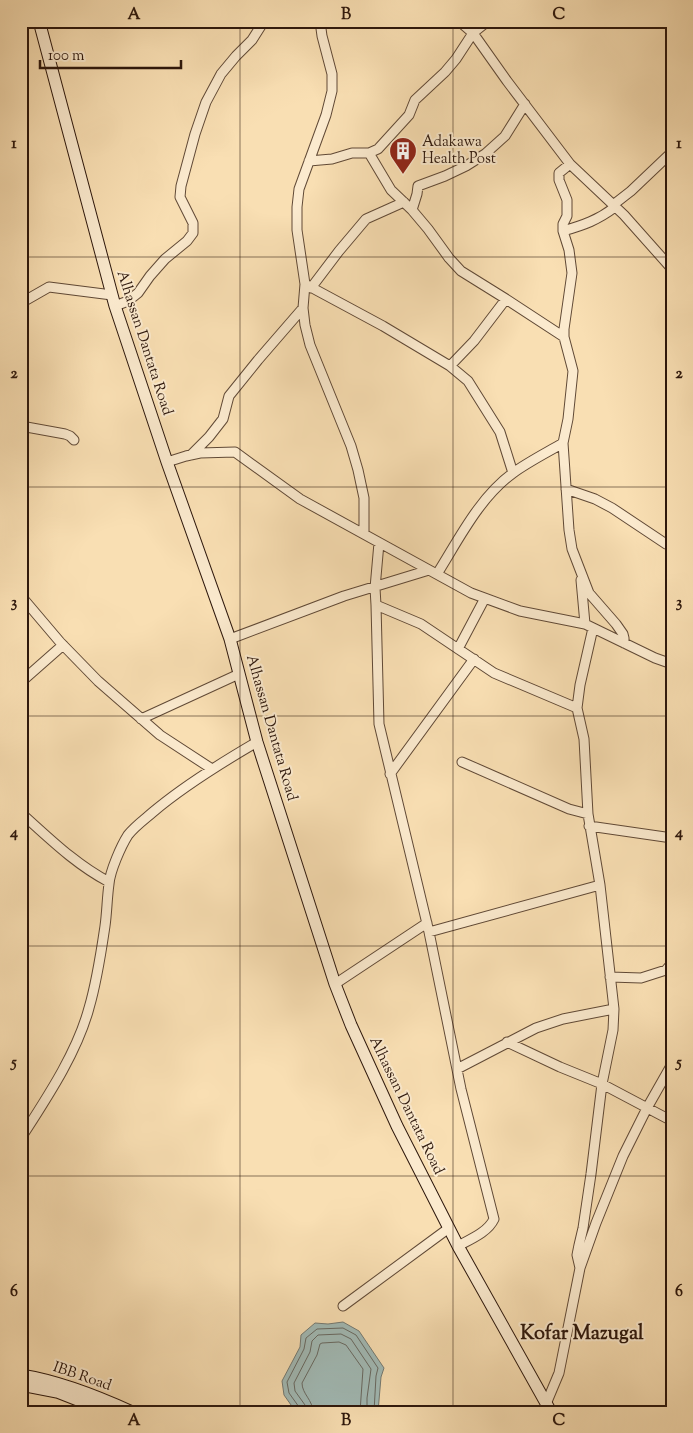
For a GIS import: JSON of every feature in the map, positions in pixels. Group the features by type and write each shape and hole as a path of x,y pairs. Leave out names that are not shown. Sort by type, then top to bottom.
{"street":[{"name":"Alhassan Dantata Road","path":"39,21 115,306 167,462 230,639 257,742 335,984 351,1025 397,1126 458,1246 548,1408"},
{"path":"115,306 128,301 138,293 165,260 187,241 193,233 193,224 180,198 181,186 195,134 206,102 221,74 252,40 264,21"},
{"path":"320,21 332,74 332,91 326,114 299,189 296,207 297,230 308,286 303,308 310,344 351,446 358,470 364,498 364,534"},
{"path":"459,21 473,33 570,164 624,214 672,269"},
{"path":"309,161 332,159 344,154 369,153 378,149 409,115 415,100 445,72 473,33 488,21"},
{"path":"412,210 418,186 466,166 485,154 505,136 525,104"},
{"path":"563,231 585,225 604,215 672,152"},
{"path":"369,153 391,190 412,210 461,272 564,337"},
{"path":"570,164 559,173 559,180 568,207 563,231 569,250 572,273 564,337 574,371 563,443 566,510 572,549 589,593 616,624 623,634 624,643"},
{"path":"308,286 366,219 404,202"},
{"path":"308,286 383,326 450,366 468,381 500,432 513,473"},
{"path":"21,303 49,287 112,295"},
{"path":"450,366 474,342 506,299"},
{"path":"191,455 210,437 223,419 229,396 303,308"},
{"path":"21,426 65,434 74,440"},
{"path":"230,639 344,596 433,572 487,497 513,473 563,443"},
{"path":"167,462 200,453 235,452 300,499 470,593 520,611 589,626 655,658 672,664"},
{"path":"566,489 596,499 666,544 672,539"},
{"path":"379,543 375,588 378,724 428,927 460,1089 494,1219 485,1230 458,1246"},
{"path":"580,572 582,602 589,626 577,708 584,739 589,826 600,885 614,1009 614,1030 602,1084 583,1228 578,1245 577,1255 580,1268"},
{"path":"21,596 63,646 98,681 160,735 212,769"},
{"path":"458,649 485,598"},
{"path":"376,605 421,624 494,672 577,708"},
{"path":"21,682 63,646"},
{"path":"390,774 474,659"},
{"path":"141,719 239,674"},
{"path":"21,1138 79,1039 96,981 109,882 123,843 130,833 164,803 212,769 257,742"},
{"path":"462,762 568,809 588,814"},
{"path":"21,812 75,861 91,873 109,882"},
{"path":"589,826 672,838"},
{"path":"335,984 428,927 600,885"},
{"path":"610,977 641,978 666,970 672,963"},
{"path":"457,1069 536,1028 562,1020 614,1009"},
{"path":"507,1042 602,1084 672,1121"},
{"path":"548,1408 559,1373 580,1268 596,1223 623,1156 672,1064"},
{"path":"343,1306 449,1228"},
{"name":"IBB Road","path":"21,1375 44,1379 66,1386 132,1412"},
{"name":"IBB Road","path":"21,1385 56,1392 108,1412"}],"water":[{"path":"343,1322 359,1331 384,1368 381,1377 378,1412 296,1412 284,1395 282,1381 300,1347 301,1335 315,1323"}],"place":[{"name":"Adakawa Health Post","path":"403,175"}],"district":[{"name":"Kofar Mazugal","path":"582,1334"}]}
